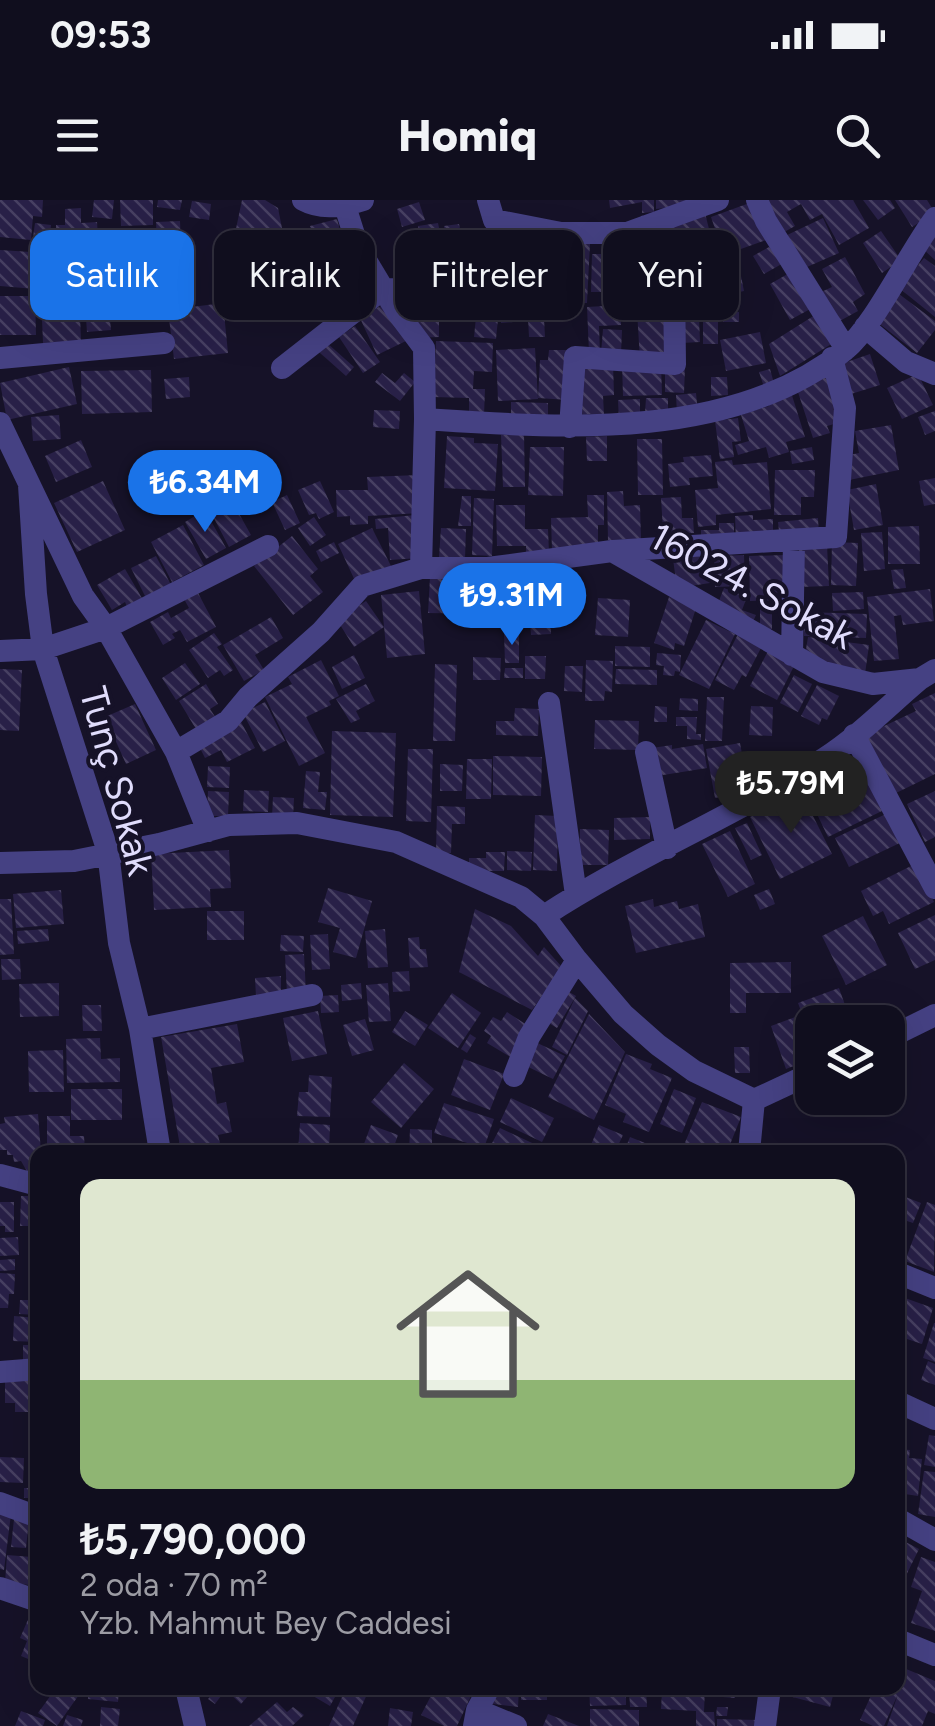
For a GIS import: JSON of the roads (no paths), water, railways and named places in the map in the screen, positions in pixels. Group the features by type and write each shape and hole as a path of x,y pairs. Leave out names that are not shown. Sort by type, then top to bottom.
{"street":[{"path":"304,200 310,204 354,203 358,247 424,348 421,568"},
{"path":"488,200 494,220 561,233 628,233 718,200"},
{"path":"176,752 228,722 248,697 320,632 362,586 421,568 488,568 612,551 836,537 844,408 839,354 757,200"},
{"path":"425,420 570,427 630,425 717,409 787,385 839,354 865,327 935,218"},
{"path":"570,427 575,357 675,364 674,282 668,259 650,247 646,226"},
{"path":"282,368 383,289 395,289"},
{"path":"865,327 906,362 935,374"},
{"path":"0,358 164,343"},
{"path":"0,423 83,596 106,628 176,752 208,831"},
{"name":"Tunç Sokak","path":"29,485 43,649 108,852 119,943 140,1029 159,1145"},
{"path":"792,654 794,540"},
{"path":"0,651 43,649 106,628 268,546"},
{"name":"16024. Sokak","path":"612,551 823,672 873,684 927,675"},
{"path":"544,916 828,756 927,675"},
{"path":"549,703 576,895"},
{"path":"854,735 935,888"},
{"path":"646,752 667,848"},
{"path":"0,864 74,860 159,844 229,825 297,823 396,842 521,897 544,916 623,1014 658,1045 694,1071 754,1100"},
{"path":"514,1076 529,1037 576,960"},
{"path":"140,1029 312,995"},
{"path":"905,1030 935,1015"},
{"path":"754,1100 795,1081"},
{"path":"750,1145 754,1100"},
{"path":"0,1175 30,1183"},
{"path":"905,1276 935,1288"},
{"path":"0,1372 30,1370"},
{"path":"905,1405 935,1418"},
{"path":"0,1503 30,1515"},
{"path":"905,1523 935,1540"},
{"path":"0,1588 30,1598"},
{"path":"905,1643 935,1655"},
{"path":"188,1695 195,1726"},
{"path":"765,1726 769,1695"},
{"path":"476,1718 516,1726"}]}
